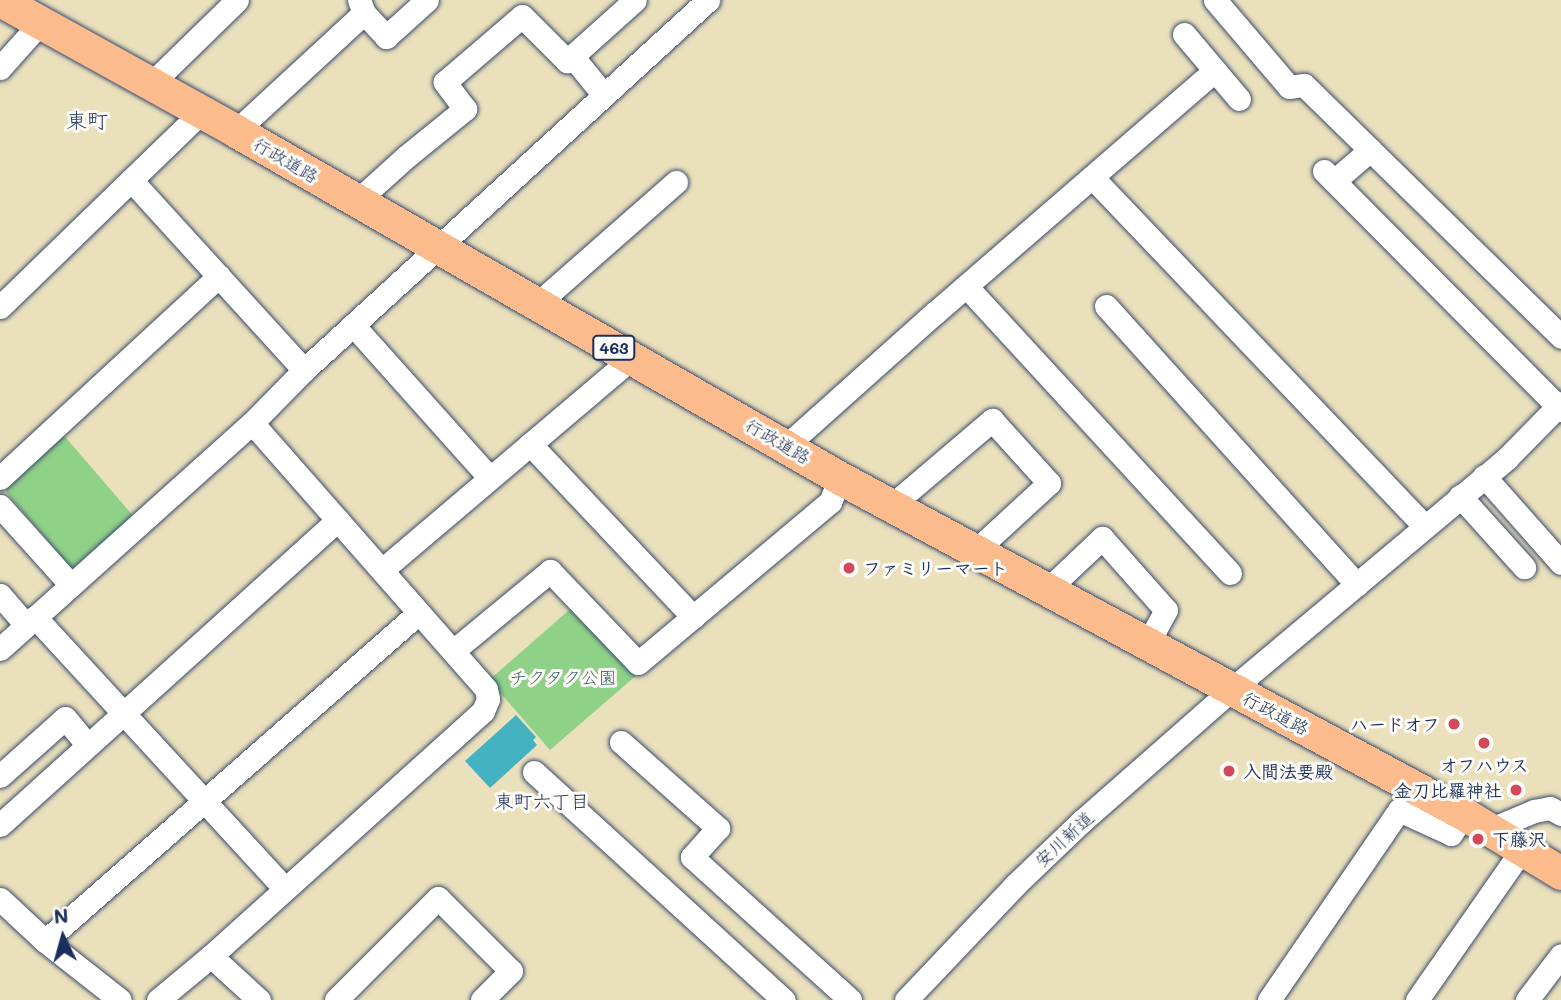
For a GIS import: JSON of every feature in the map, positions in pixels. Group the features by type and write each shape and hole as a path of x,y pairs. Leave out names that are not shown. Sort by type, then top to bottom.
{"highway":[{"name":"行政道路","path":"0,0 236,131 787,445 840,478 1478,822 1561,873"}],"street":[{"path":"150,84 237,0"},
{"path":"236,131 361,7 386,37 427,0"},
{"path":"357,201 465,109 445,82 522,16 567,61 635,0"},
{"path":"0,649 252,423 304,370 708,0"},
{"path":"1215,0 1289,87 1304,85 1561,337"},
{"path":"0,68 41,22"},
{"path":"1184,34 1239,99"},
{"path":"572,56 603,94"},
{"path":"787,445 1214,71"},
{"path":"4,296 201,112"},
{"path":"1370,150 1329,176 1560,406"},
{"path":"1092,177 1424,526"},
{"path":"131,180 304,370"},
{"path":"537,304 676,181"},
{"path":"0,478 219,276"},
{"path":"966,286 1230,573"},
{"path":"1107,306 1357,585"},
{"path":"353,325 490,478"},
{"path":"382,570 632,358"},
{"name":"安川新道","path":"906,1000 1044,858 1232,689 1484,477 1560,406"},
{"path":"891,506 992,420 1049,484 975,551"},
{"path":"158,1000 211,956 483,711 488,699 486,688 252,423"},
{"path":"530,444 693,617"},
{"path":"1484,477 1561,563"},
{"path":"453,650 550,571 638,663 830,502 840,478"},
{"path":"1460,496 1524,567"},
{"path":"4,519 71,585"},
{"path":"0,825 338,520"},
{"path":"1047,590 1102,538 1166,610 1146,644"},
{"path":"0,595 123,713 285,889"},
{"path":"46,941 419,612"},
{"path":"0,776 65,718 88,744"},
{"path":"621,742 718,828 692,857 850,1000"},
{"path":"534,772 784,1000"},
{"path":"1269,1000 1399,810 1451,834 1478,822 1550,808 1561,814"},
{"path":"1417,1000 1523,848"},
{"path":"336,1000 438,898 511,971 482,1000"},
{"path":"0,899 46,941 120,1000"},
{"path":"1527,1000 1561,955"},
{"path":"211,956 260,1000"}],"green space":[{"path":"61,432 135,518 80,567 70,567 6,492 4,483"},
{"name":"チクタク公園","path":"576,604 638,674 550,750 489,680"}],"water":[{"path":"516,715 536,737 533,740 537,745 490,788 465,761"}],"place":[{"name":"ファミリーマート","path":"849,568"},
{"name":"ハードオフ","path":"1454,724"},
{"name":"オフハウス","path":"1484,743"},
{"name":"入間法要殿","path":"1229,771"},
{"name":"金刀比羅神社","path":"1516,790"},
{"name":"下藤沢","path":"1478,839"}],"district":[{"name":"東町","path":"87,120"},
{"name":"東町六丁目","path":"542,801"}]}
